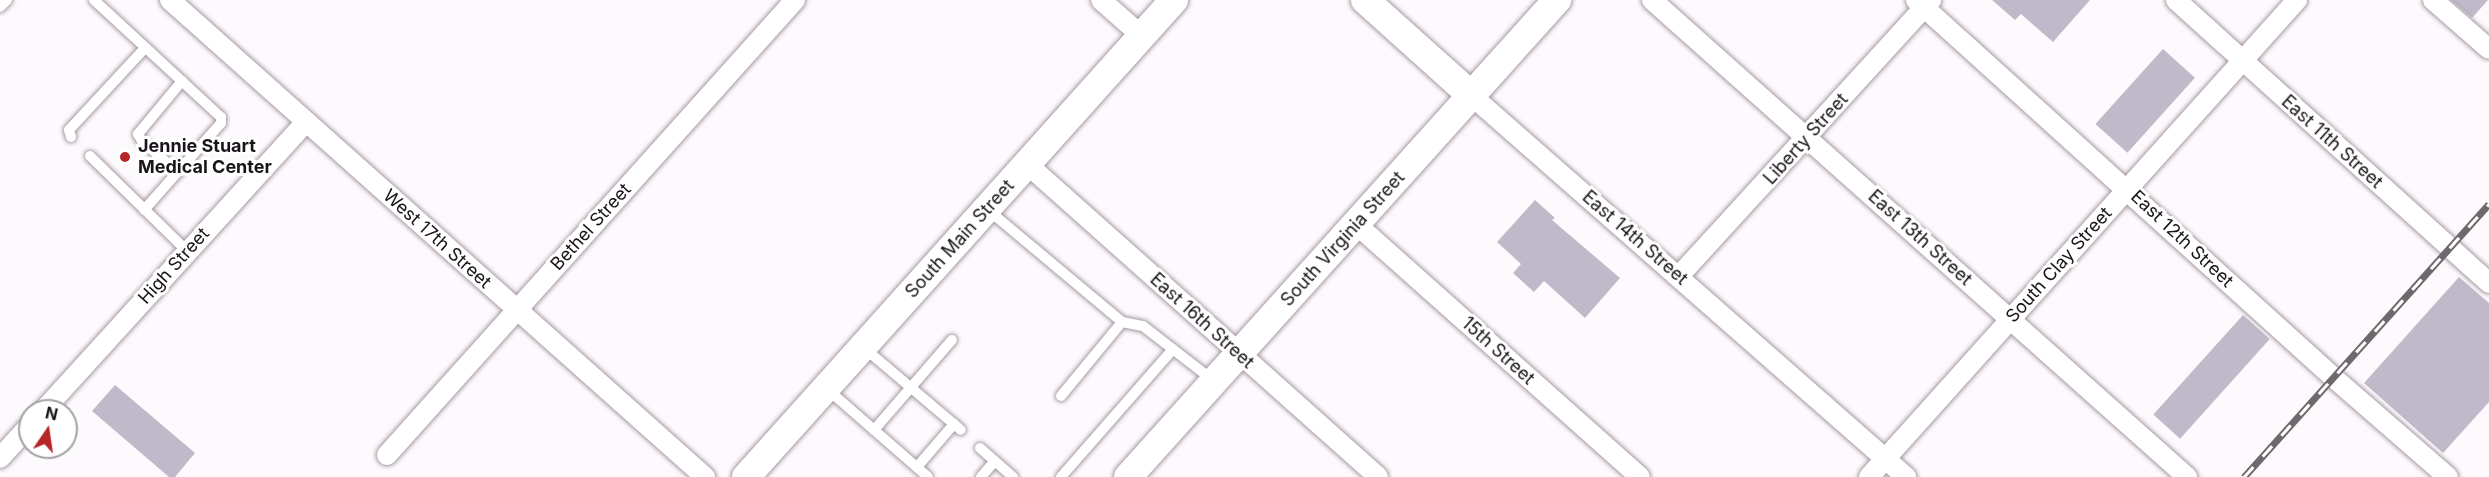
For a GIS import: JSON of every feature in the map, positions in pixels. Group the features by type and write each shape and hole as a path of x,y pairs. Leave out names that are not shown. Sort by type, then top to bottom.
{"main road":[{"name":"South Main Street","path":"746,477 1174,0"},
{"name":"East 14th Street","path":"1365,0 1472,96"},
{"name":"South Virginia Street","path":"1128,477 1557,0"}],"street":[{"name":"West 17th Street","path":"170,0 705,477"},
{"name":"Bethel Street","path":"387,455 795,0"},
{"path":"1101,0 1142,36"},
{"name":"East 13th Street","path":"1652,0 2187,477"},
{"name":"East 11th Street","path":"2176,0 2489,283"},
{"name":"South Clay Street","path":"1869,477 2297,0"},
{"path":"2433,0 2489,49"},
{"name":"Liberty Street","path":"1679,276 1807,138 1924,3"},
{"name":"East 12th Street","path":"1924,3 2334,378 2448,477"},
{"name":"East 14th Street","path":"1472,96 1906,477"},
{"name":"High Street","path":"54,399 306,122"},
{"name":"East 16th Street","path":"1027,164 1378,477"},
{"name":"15th Street","path":"1356,224 1640,477"},
{"path":"0,458 18,438"}],"lane":[{"path":"0,7 7,0"},
{"path":"94,0 221,117 220,123 144,210"},
{"path":"71,137 69,130 145,48"},
{"path":"178,172 142,141 138,134 182,81"},
{"path":"90,156 188,252"},
{"path":"987,209 1122,322 1143,326 1215,381"},
{"path":"1061,396 1122,322"},
{"path":"874,430 952,340"},
{"path":"863,347 957,427 916,467"},
{"path":"1061,477 1173,349"},
{"path":"826,388 928,477"},
{"path":"980,448 1013,477"},
{"path":"981,477 995,461"}],"building":[{"path":"1992,0 2090,0 2053,42 2021,14 2015,20"},
{"path":"2451,0 2488,0 2472,18"},
{"path":"2163,49 2195,78 2127,153 2095,124"},
{"path":"1535,200 1555,218 1552,220 1620,278 1585,318 1544,281 1534,292 1513,273 1521,264 1497,242"},
{"path":"2459,277 2489,303 2489,402 2443,453 2364,383"},
{"path":"2243,315 2270,339 2180,439 2153,415"},
{"path":"115,385 195,453 175,477 169,477 92,411"}],"railway":[{"path":"2244,477 2489,204"}],"place":[{"name":"Jennie Stuart Medical Center","path":"125,157"}]}
